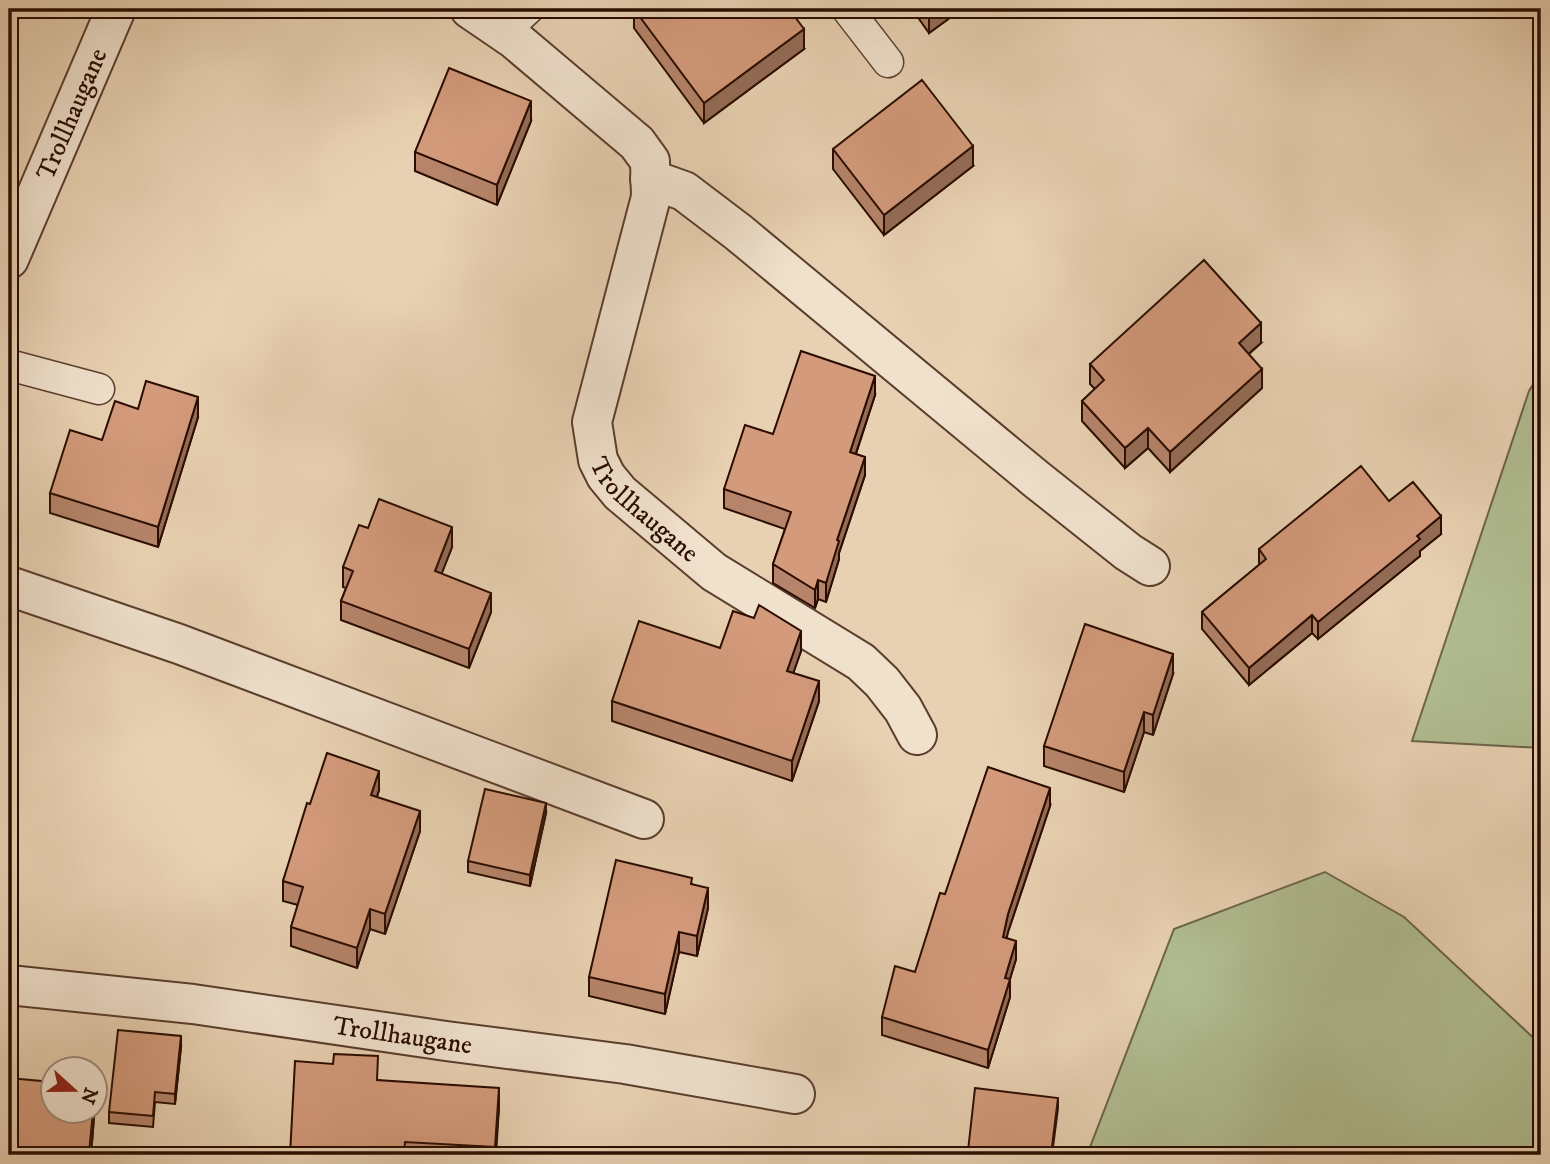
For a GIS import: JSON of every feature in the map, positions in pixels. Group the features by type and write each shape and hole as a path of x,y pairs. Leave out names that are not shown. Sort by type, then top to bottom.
{"street":[{"name":"Trollhaugane","path":"9,259 116,9"},
{"name":"Trollhaugane","path":"470,9 516,20 637,143 650,161 651,197 592,422 598,460 602,468 620,493 714,572 861,662 882,682 903,709 917,735"},
{"path":"650,179 684,191 738,232 1036,479 1128,552 1150,566"},
{"path":"9,586 179,644 645,819"},
{"name":"Trollhaugane","path":"9,985 193,1004 625,1064 795,1094"}],"lane":[{"path":"847,9 888,62"},
{"path":"9,365 99,389"}],"green space":[{"path":"1541,372 1541,748 1412,741 1529,391"},
{"path":"1325,872 1404,917 1541,1045 1541,1155 1087,1155 1174,929"}],"building":[{"path":"634,9 789,9 804,29 704,103"},
{"path":"924,9 940,9 929,16"},
{"path":"449,68 531,101 497,185 415,152"},
{"path":"922,80 973,146 884,215 833,149"},
{"path":"1204,260 1261,323 1239,343 1262,369 1170,452 1148,428 1125,448 1082,401 1104,380 1090,364"},
{"path":"801,351 875,376 850,452 865,457 837,540 839,541 826,583 818,580 815,590 773,564 791,512 724,489 745,425 773,434"},
{"path":"146,381 198,397 158,527 50,493 70,430 102,440 115,401 138,409"},
{"path":"1361,466 1389,501 1413,482 1441,516 1417,536 1420,539 1318,622 1312,615 1249,668 1202,612 1266,559 1259,549"},
{"path":"379,499 452,527 435,571 491,593 469,649 341,601 353,571 343,567 359,525 368,528"},
{"path":"759,605 801,631 787,671 819,681 792,761 612,701 639,621 720,648 733,611 754,618"},
{"path":"1085,624 1173,654 1153,715 1144,712 1124,772 1044,746"},
{"path":"327,753 379,771 371,795 420,811 385,914 370,909 357,948 291,927 303,887 283,881 307,803 310,804"},
{"path":"988,767 1050,788 1008,914 1003,937 1016,941 1005,978 1010,979 988,1050 882,1017 895,966 915,972 940,893 945,894"},
{"path":"485,789 546,803 530,875 468,861"},
{"path":"616,860 692,878 691,884 708,888 697,936 679,932 665,994 589,977"},
{"path":"118,1030 181,1036 175,1094 155,1092 153,1116 109,1112"},
{"path":"334,1054 378,1056 377,1080 499,1088 495,1147 405,1142 404,1155 290,1155 295,1061 333,1064"},
{"path":"9,1078 38,1081 38,1126 92,1126 89,1153 65,1151 65,1155 9,1155"},
{"path":"975,1088 1058,1098 1051,1155 991,1155 991,1151 968,1151"},
{"path":"879,1150 991,1151 991,1155 879,1155"}]}
